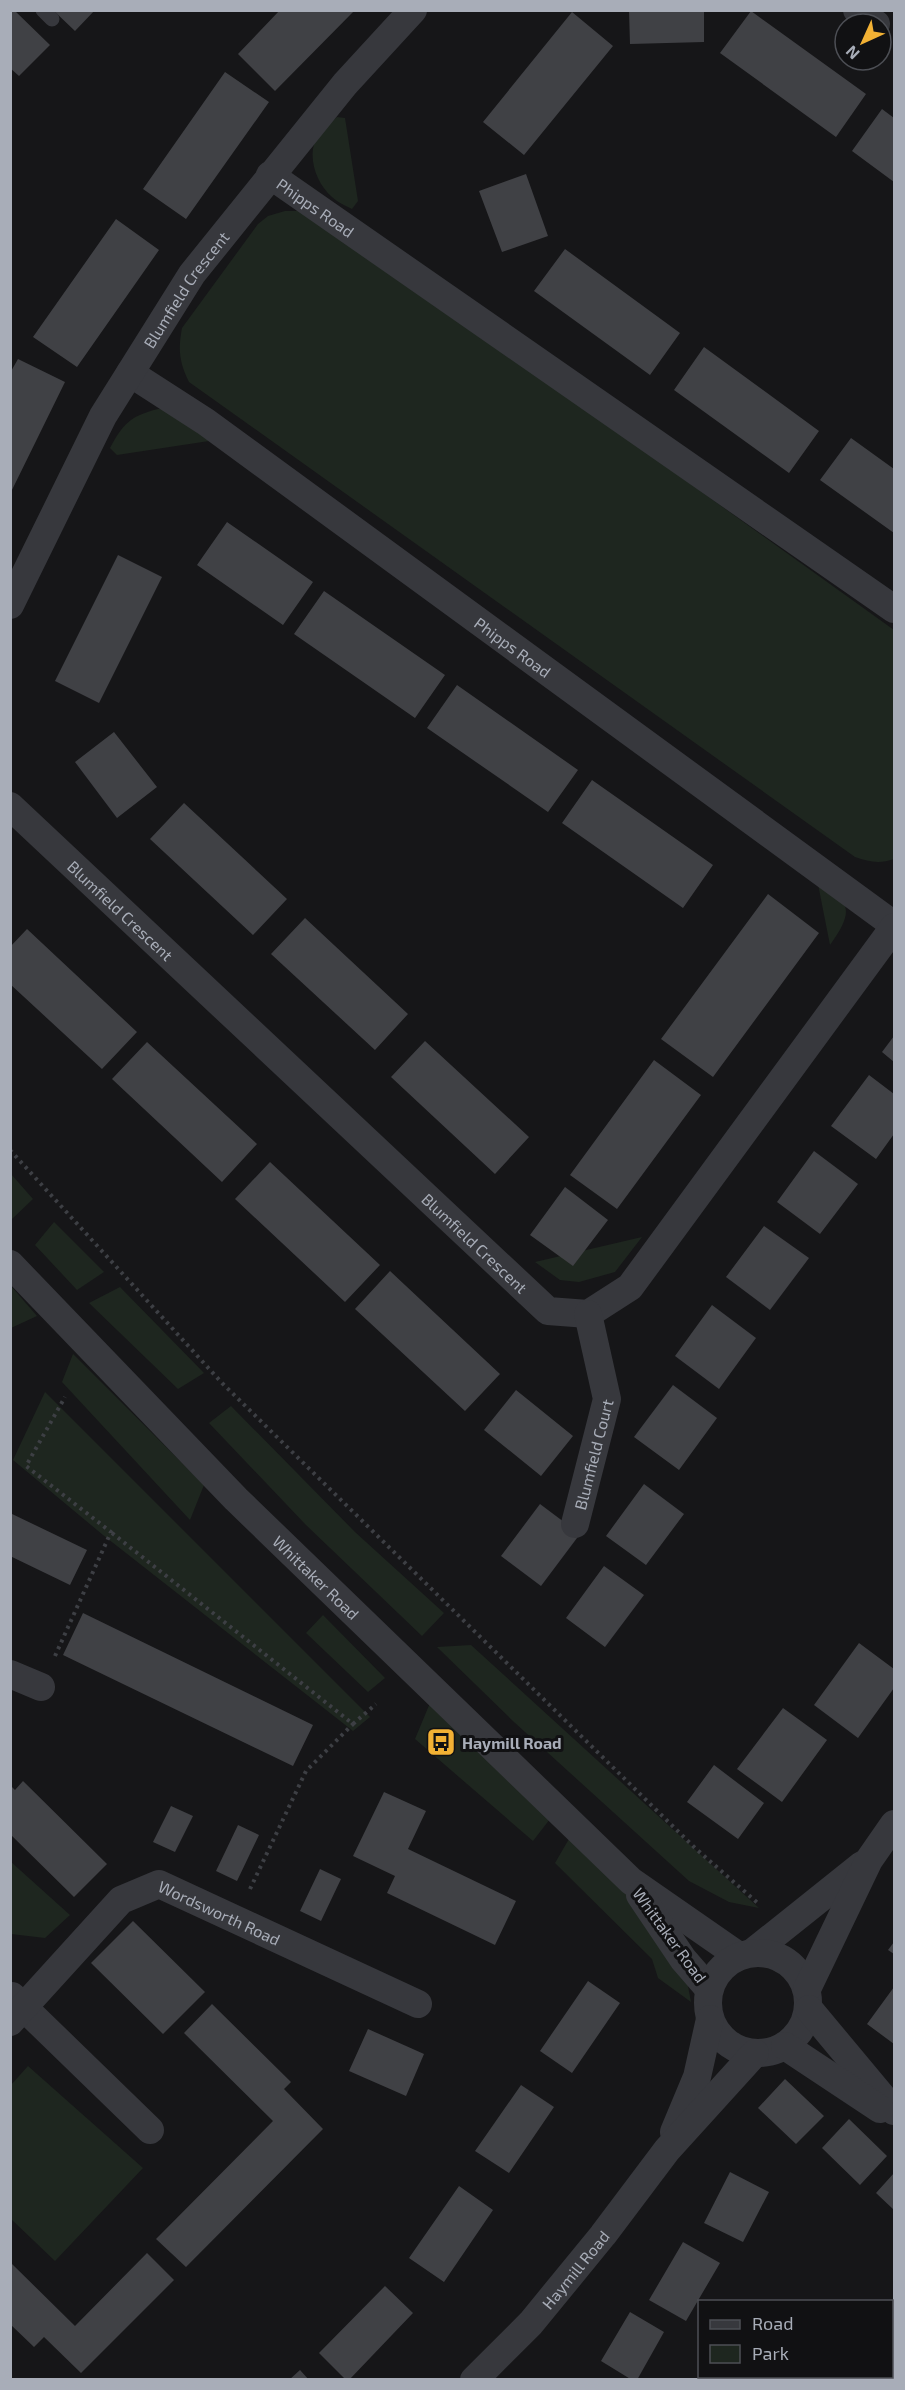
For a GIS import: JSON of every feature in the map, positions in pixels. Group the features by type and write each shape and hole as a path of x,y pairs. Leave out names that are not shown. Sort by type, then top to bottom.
{"street":[{"name":"Blumfield Crescent","path":"10,605 103,416 192,274 345,84 413,10"},
{"name":"Phipps Road","path":"270,175 894,609"},
{"name":"Phipps Road","path":"130,373 216,429 894,926"},
{"name":"Blumfield Crescent","path":"10,806 548,1311 588,1314"},
{"path":"588,1314 630,1287 894,926"},
{"name":"Whittaker Road","path":"10,1264 236,1499 631,1881 746,1954"},
{"name":"Blumfield Court","path":"575,1524 607,1399 588,1314"},
{"path":"10,1674 40,1687"},
{"path":"710,2019 717,2032 727,2043 755,2054 771,2052 785,2046 797,2036 804,2024 808,1999 869,1860 894,1824"},
{"path":"709,1989 715,1975 725,1964 746,1954 785,1928 869,1860"},
{"name":"Whittaker Road","path":"631,1881 683,1959 709,1989"},
{"name":"Wordsworth Road","path":"150,2130 15,2008 121,1899 159,1884 418,2004"},
{"path":"746,1954 771,1953 787,1960 799,1973 808,1999 894,2111"},
{"name":"Haymill Road","path":"667,2151 697,2077 710,2019 707,2004 709,1989"},
{"path":"785,2046 894,2118"},
{"name":"Haymill Road","path":"474,2379 531,2323 603,2235 667,2151 755,2054"}],"path":[{"path":"10,1150 222,1383 695,1848 785,1928"},
{"path":"65,1397 26,1466 353,1724"},
{"path":"40,1687 111,1532"},
{"path":"235,1919 306,1771 376,1704"}],"green space":[{"path":"337,117 345,118 358,201 352,209 336,201 327,192 318,179 313,164 313,148 317,137"},
{"path":"285,211 304,211 320,218 894,630 894,859 874,862 855,857 189,382 180,355 182,328 258,224 268,216"},
{"path":"158,409 174,409 209,441 117,455 110,448 128,422"},
{"path":"816,874 842,899 845,906 844,922 830,945"},
{"path":"11,1174 33,1199 12,1219 10,1217"},
{"path":"54,1222 104,1272 77,1290 35,1245"},
{"path":"642,1237 615,1272 579,1282 560,1280 535,1262"},
{"path":"11,1286 37,1316 10,1328"},
{"path":"120,1287 204,1373 178,1389 89,1303"},
{"path":"73,1354 204,1485 190,1520 62,1382"},
{"path":"45,1392 370,1717 353,1731 103,1535 13,1460"},
{"path":"231,1406 355,1532 444,1613 422,1636 306,1525 209,1423"},
{"path":"323,1615 385,1678 368,1692 306,1633"},
{"path":"471,1645 759,1908 729,1902 689,1881 514,1722 437,1647"},
{"path":"430,1703 550,1819 533,1841 415,1739"},
{"path":"573,1832 634,1891 684,1965 691,2002 658,1978 652,1959 555,1863"},
{"path":"10,1861 70,1915 45,1938 11,1934"},
{"path":"28,2066 143,2168 55,2261 11,2219 11,2085"}],"building":[{"path":"10,10 14,10 50,45 19,76 10,68"},
{"path":"53,10 95,10 75,31"},
{"path":"280,10 355,10 275,91 238,54"},
{"path":"629,10 704,10 704,42 630,44"},
{"path":"751,11 866,94 836,137 720,53"},
{"path":"572,12 613,46 524,155 483,122"},
{"path":"225,72 269,102 186,219 143,189"},
{"path":"882,109 894,118 894,182 852,151"},
{"path":"526,174 548,236 502,252 479,191"},
{"path":"116,219 159,250 77,367 33,337"},
{"path":"565,249 680,333 650,375 534,291"},
{"path":"704,347 819,431 789,473 674,390"},
{"path":"18,359 65,382 10,494 10,373"},
{"path":"851,438 894,469 894,533 820,480"},
{"path":"227,522 313,582 283,625 197,565"},
{"path":"118,555 162,577 99,703 55,681"},
{"path":"324,591 445,675 415,718 294,634"},
{"path":"457,685 578,770 548,812 427,728"},
{"path":"114,732 157,787 117,818 75,762"},
{"path":"592,780 713,865 683,908 562,823"},
{"path":"184,803 287,899 253,935 150,839"},
{"path":"768,894 819,933 713,1077 661,1039"},
{"path":"305,918 408,1014 375,1050 271,954"},
{"path":"27,929 137,1032 102,1069 10,984 10,947"},
{"path":"894,1036 894,1062 882,1052"},
{"path":"425,1041 529,1137 495,1174 391,1077"},
{"path":"147,1042 257,1144 222,1182 112,1079"},
{"path":"654,1060 701,1095 617,1209 570,1175"},
{"path":"869,1075 894,1094 894,1134 876,1159 831,1126"},
{"path":"814,1151 858,1184 820,1234 777,1202"},
{"path":"270,1162 380,1265 345,1302 235,1199"},
{"path":"565,1187 608,1220 573,1266 530,1235"},
{"path":"764,1226 809,1258 770,1310 726,1277"},
{"path":"390,1271 500,1374 465,1411 355,1309"},
{"path":"712,1305 756,1338 719,1389 675,1356"},
{"path":"673,1385 717,1418 679,1470 634,1437"},
{"path":"516,1390 573,1436 541,1476 484,1430"},
{"path":"644,1484 684,1514 646,1565 606,1536"},
{"path":"540,1504 580,1534 541,1586 501,1556"},
{"path":"10,1513 87,1550 70,1585 10,1556"},
{"path":"604,1566 644,1595 605,1647 566,1618"},
{"path":"83,1613 313,1725 293,1766 63,1655"},
{"path":"859,1643 894,1669 894,1688 858,1738 814,1705"},
{"path":"783,1708 827,1740 782,1802 737,1769"},
{"path":"714,1765 764,1803 738,1839 687,1802"},
{"path":"23,1781 107,1864 74,1897 10,1834 10,1785 15,1790"},
{"path":"384,1792 426,1811 408,1849 516,1901 495,1945 387,1893 395,1876 353,1856"},
{"path":"171,1806 193,1816 175,1852 153,1842"},
{"path":"238,1825 259,1835 237,1881 216,1871"},
{"path":"320,1869 341,1879 321,1921 300,1911"},
{"path":"133,1921 205,1992 163,2034 91,1963"},
{"path":"894,1942 894,1954 888,1950"},
{"path":"588,1981 620,2003 572,2073 540,2051"},
{"path":"894,1987 894,2044 867,2024"},
{"path":"212,2004 291,2082 284,2089 323,2129 186,2267 156,2239 273,2121 184,2033"},
{"path":"368,2029 424,2054 406,2096 349,2071"},
{"path":"785,2079 824,2116 796,2144 758,2108"},
{"path":"521,2085 554,2107 509,2173 475,2151"},
{"path":"849,2119 887,2156 860,2185 822,2148"},
{"path":"730,2172 769,2192 743,2242 704,2223"},
{"path":"894,2173 894,2210 876,2193"},
{"path":"459,2186 493,2210 444,2282 409,2258"},
{"path":"683,2242 720,2263 686,2321 649,2300"},
{"path":"147,2253 174,2280 81,2373 44,2337 34,2347 10,2324 10,2262 75,2326"},
{"path":"385,2286 413,2313 349,2380 346,2380 319,2353"},
{"path":"630,2312 664,2332 637,2380 632,2380 601,2361"},
{"path":"894,2356 894,2380 877,2380 877,2378 893,2378"},
{"path":"300,2370 309,2380 289,2380"}],"place":[{"name":"Haymill Road","path":"441,1742"}]}
